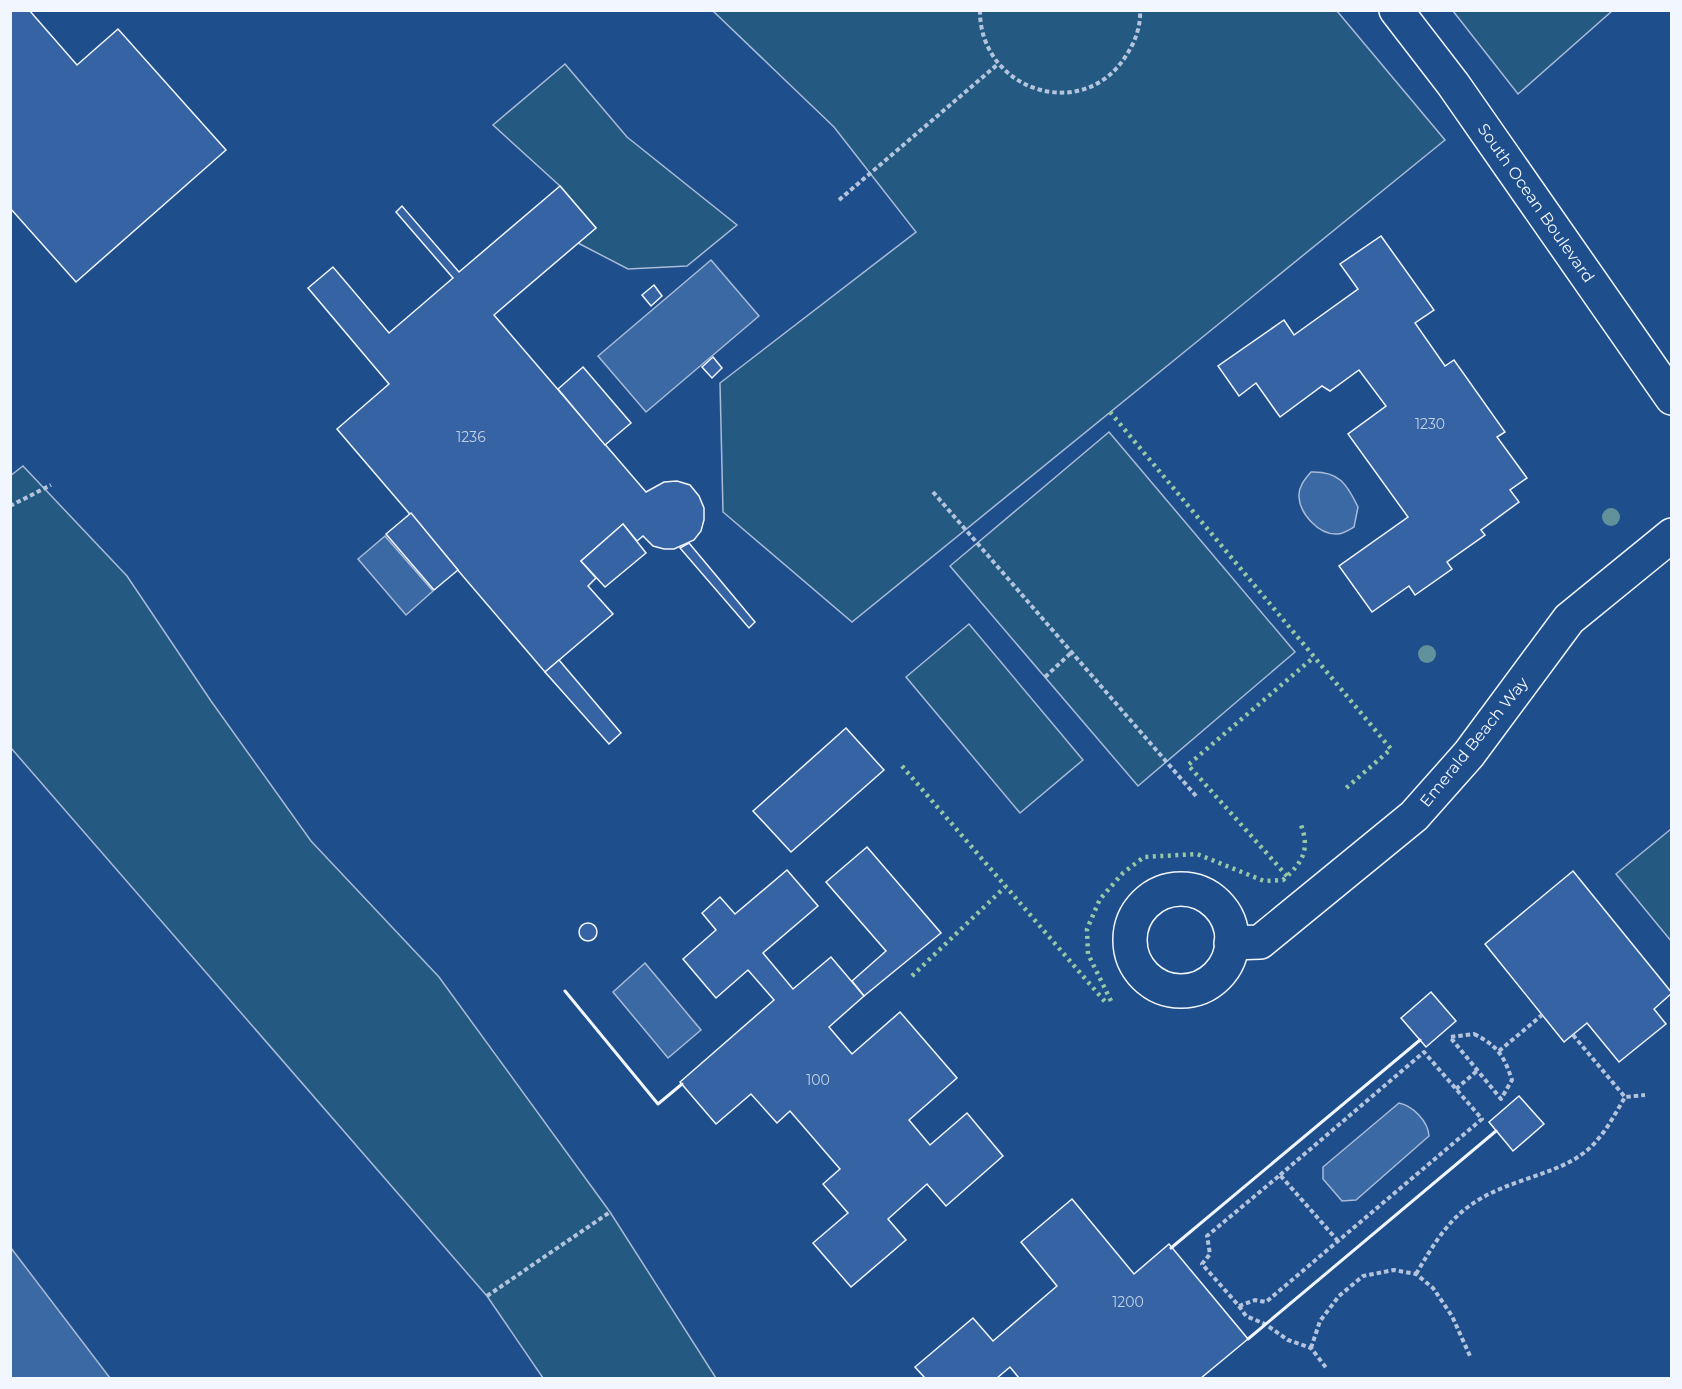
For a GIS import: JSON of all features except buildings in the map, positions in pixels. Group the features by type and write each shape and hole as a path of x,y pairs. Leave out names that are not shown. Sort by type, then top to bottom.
{"street":[{"name":"South Ocean Boulevard","path":"1396,10 1453,84 1671,398"},
{"name":"Emerald Beach Way","path":"1231,944 1260,942 1414,816 1469,754 1569,619 1671,535"}],"path":[{"path":"980,10 985,40 998,64 1019,83 1045,92 1073,92 1100,83 1120,65 1135,41 1140,10"},
{"path":"839,200 998,64"},
{"path":"10,506 51,485"},
{"path":"933,492 1196,796"},
{"path":"1045,677 1072,652"},
{"path":"1500,1052 1542,1015"},
{"path":"1474,1034 1490,1042 1500,1052 1512,1080 1501,1099 1450,1037 1474,1034"},
{"path":"1573,1035 1625,1097"},
{"path":"1239,1306 1255,1300 1266,1302 1482,1119 1424,1052 1207,1236 1210,1254 1203,1264 1246,1316 1265,1324 1288,1340 1311,1348 1327,1369"},
{"path":"1456,1089 1478,1070"},
{"path":"1625,1097 1645,1095"},
{"path":"1416,1274 1435,1241 1455,1216 1483,1196 1561,1168 1587,1151 1606,1128 1625,1097"},
{"path":"1280,1175 1338,1242"},
{"path":"487,1296 610,1212"},
{"path":"1311,1348 1320,1321 1339,1296 1364,1276 1394,1270 1416,1274 1433,1287 1452,1316 1470,1356"}],"shaded area":[{"path":"713,11 1337,11 1445,140 852,622 723,512 720,383 916,232 834,127"},
{"path":"1453,11 1612,11 1518,94"},
{"path":"565,64 627,137 737,225 687,266 628,269 578,243 596,228 560,186 493,125"},
{"path":"711,260 759,316 646,412 598,356"},
{"path":"1109,432 1295,652 1138,786 950,566"},
{"path":"23,466 127,576 211,701 311,841 439,977 610,1212 716,1378 543,1378 487,1296 11,748 10,476"},
{"path":"1311,472 1329,474 1346,486 1358,507 1354,527 1346,532 1330,533 1317,527 1307,516 1300,504 1299,493 1302,483"},
{"path":"385,536 433,591 406,615 358,559"},
{"path":"969,624 1083,760 1020,813 906,677"},
{"path":"1671,829 1671,941 1616,874"},
{"path":"645,963 701,1030 668,1058 613,992"},
{"path":"1399,1103 1419,1115 1426,1125 1429,1136 1356,1200 1342,1201 1323,1179 1323,1167"},
{"path":"11,1248 110,1378 11,1378"}],"hedge":[{"path":"1110,412 1391,749 1344,790"},
{"path":"1287,876 1188,765 1314,657"},
{"path":"902,766 1107,1004"},
{"path":"1111,1001 1088,954 1087,929 1100,899 1123,873 1144,857 1197,854 1264,881 1283,880 1296,867 1305,849 1301,825"},
{"path":"912,976 1005,887"}],"wall":[{"path":"565,991 658,1104 682,1084"},
{"path":"1171,1248 1420,1040"},
{"path":"1248,1339 1496,1131"}]}
